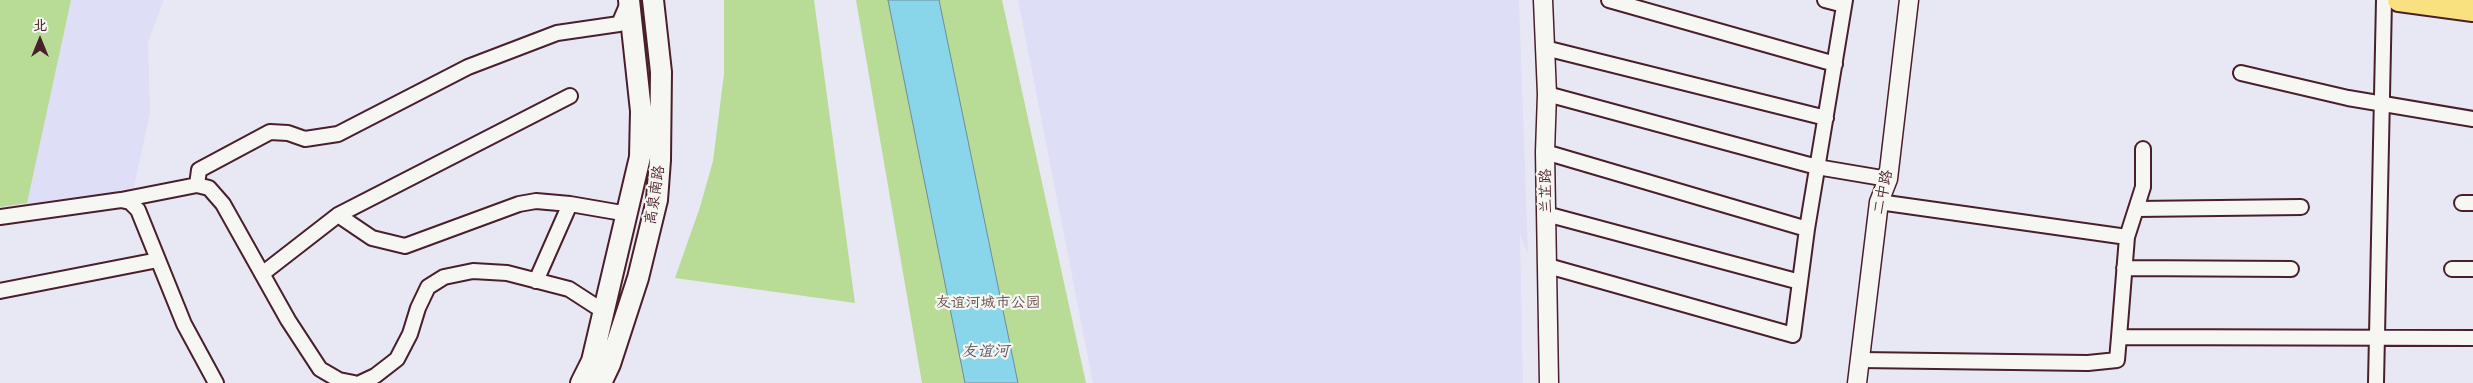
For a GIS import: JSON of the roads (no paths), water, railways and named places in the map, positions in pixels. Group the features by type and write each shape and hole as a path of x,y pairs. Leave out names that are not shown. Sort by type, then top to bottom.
{"highway":[{"path":"2399,0 2473,10"}],"main road":[{"name":"高泉南路","path":"581,383 592,361 640,157 641,110 629,0"},
{"name":"高泉南路","path":"601,383 610,364 638,278 657,200 660,160 661,72 653,0"}],"street":[{"path":"197,184 199,170 270,132 288,133 305,139 338,134 468,67 557,33 618,24 629,0"},
{"name":"兰芷路","path":"1543,0 1547,94 1545,152 1549,383"},
{"path":"1609,0 1835,64"},
{"path":"1548,266 1793,335 1807,229 1844,3 1825,0"},
{"name":"二中路","path":"1857,383 1879,202 1888,179 1908,0"},
{"path":"2376,383 2384,0"},
{"path":"1545,48 1826,118"},
{"path":"2242,73 2381,105 2473,119"},
{"path":"1547,94 1818,167 1888,179"},
{"path":"262,274 338,215 570,96"},
{"path":"1860,360 2088,363 2117,360 2128,237 2143,187 2143,149"},
{"path":"1545,152 1807,229"},
{"path":"0,217 121,200 197,184 209,188 223,204 288,320 320,370 339,380 354,383"},
{"path":"121,200 130,202 138,210 184,324 216,383"},
{"path":"338,215 372,238 405,246 519,204 536,201 570,204 628,214"},
{"path":"1879,202 2128,237"},
{"path":"536,280 570,204"},
{"path":"2137,209 2301,206"},
{"path":"1546,214 1800,282"},
{"path":"0,291 158,260"},
{"path":"2124,268 2291,269"},
{"path":"2452,269 2473,270"},
{"path":"360,383 377,380 397,359 410,334 418,308 428,287 444,277 473,271 507,273 569,289 603,311"},
{"path":"2119,337 2473,338"}],"water":[{"name":"友谊河","path":"888,0 939,0 1018,383 965,383"}],"park label":[{"name":"友谊河城市公园","path":"988,303"}]}
